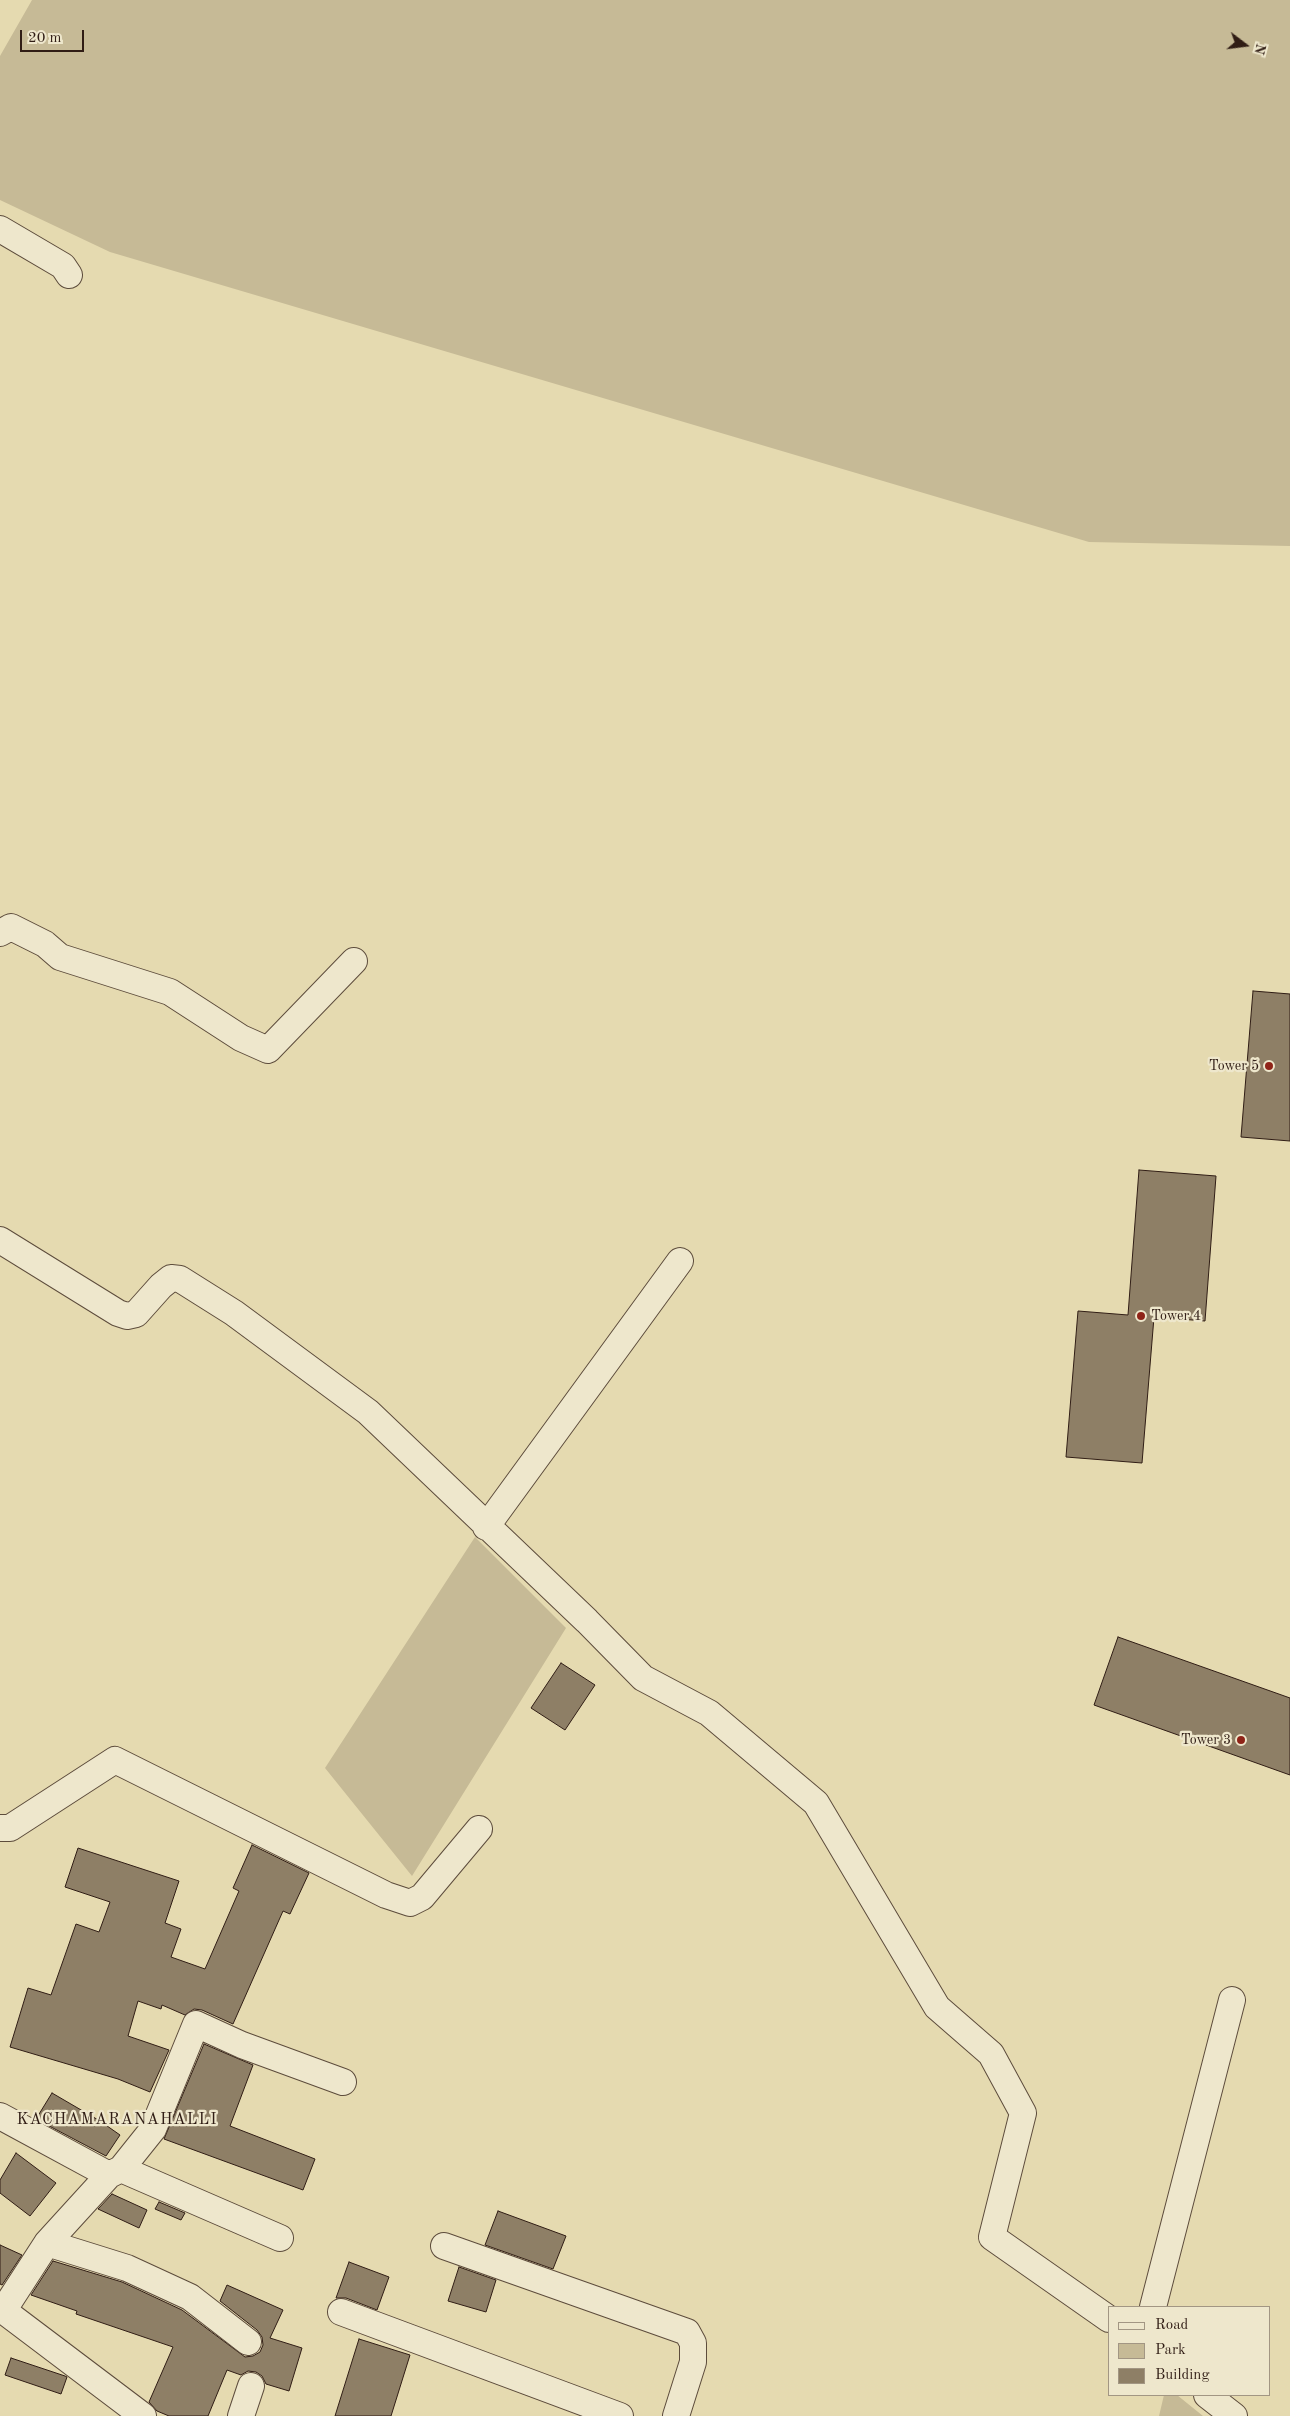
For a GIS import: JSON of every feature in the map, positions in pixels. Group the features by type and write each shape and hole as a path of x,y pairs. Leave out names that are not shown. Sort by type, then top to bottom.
{"street":[{"path":"0,229 63,266 69,275"},
{"path":"0,933 11,927 45,944 60,957 170,992 241,1038 268,1050 354,961"},
{"path":"0,1240 118,1313 127,1316 136,1314 161,1286 171,1278 180,1279 234,1313 368,1412 486,1527 587,1621 643,1678 709,1713 816,1803 937,2007 991,2054 1023,2112 992,2237 1108,2318"},
{"path":"486,1527 680,1260"},
{"path":"0,1828 10,1828 116,1760 386,1895 410,1903 422,1897 479,1829"},
{"path":"1152,2306 1232,2000"},
{"path":"143,2416 2,2310 47,2243 153,2129 196,2024 242,2045 343,2082"},
{"path":"0,2116 115,2172 280,2238"},
{"path":"47,2243 127,2268 190,2297 248,2342"},
{"path":"444,2246 687,2332 693,2343 693,2362 676,2416"},
{"path":"340,2312 620,2416"},
{"path":"241,2416 251,2386"},
{"path":"1208,2396 1234,2416"}],"green space":[{"path":"32,0 1290,0 1290,546 1089,542 110,252 0,200 0,56"},
{"path":"475,1537 566,1628 412,1876 325,1768"},
{"path":"1164,2396 1178,2396 1203,2416 1159,2416"}],"building":[{"name":"Tower 5","path":"1253,991 1290,994 1290,1141 1241,1137"},
{"name":"Tower 4","path":"1139,1170 1216,1176 1205,1321 1154,1317 1142,1463 1066,1457 1078,1311 1128,1315"},
{"name":"Tower 3","path":"1118,1637 1290,1698 1290,1775 1094,1705"},
{"path":"561,1663 595,1685 565,1730 531,1708"},
{"path":"252,1845 309,1873 290,1914 283,1911 233,2024 202,2010 194,2009 185,2015 162,2005 161,2009 138,2001 128,2036 169,2050 150,2092 118,2079 10,2047 28,1988 51,1995 76,1924 99,1932 110,1902 65,1887 78,1848 179,1881 165,1923 181,1929 171,1957 205,1969 239,1891 233,1888"},
{"path":"204,2044 253,2065 230,2126 315,2159 303,2190 164,2139"},
{"path":"52,2093 120,2135 106,2156 36,2119"},
{"path":"16,2153 56,2183 30,2216 0,2193 0,2180"},
{"path":"112,2194 147,2210 139,2228 98,2209"},
{"path":"159,2202 185,2213 181,2220 155,2209"},
{"path":"498,2211 566,2236 553,2269 485,2245"},
{"path":"0,2245 22,2255 2,2285 0,2284"},
{"path":"53,2261 122,2282 182,2310 245,2357 253,2356 260,2352 263,2345 262,2337 257,2330 220,2301 227,2285 283,2310 270,2338 302,2348 289,2391 266,2384 262,2376 256,2372 248,2371 241,2375 227,2370 208,2416 169,2416 157,2411 149,2402 173,2347 76,2314 77,2311 31,2295"},
{"path":"349,2262 389,2277 377,2310 346,2298 336,2298"},
{"path":"459,2267 496,2280 486,2312 448,2301"},
{"path":"359,2339 410,2355 391,2416 335,2416"},
{"path":"11,2358 67,2377 61,2394 5,2375"}],"place":[{"name":"Tower 5","path":"1269,1066"},
{"name":"Tower 4","path":"1141,1316"},
{"name":"Tower 3","path":"1241,1740"}],"district":[{"name":"KACHAMARANAHALLI","path":"117,2120"}]}
